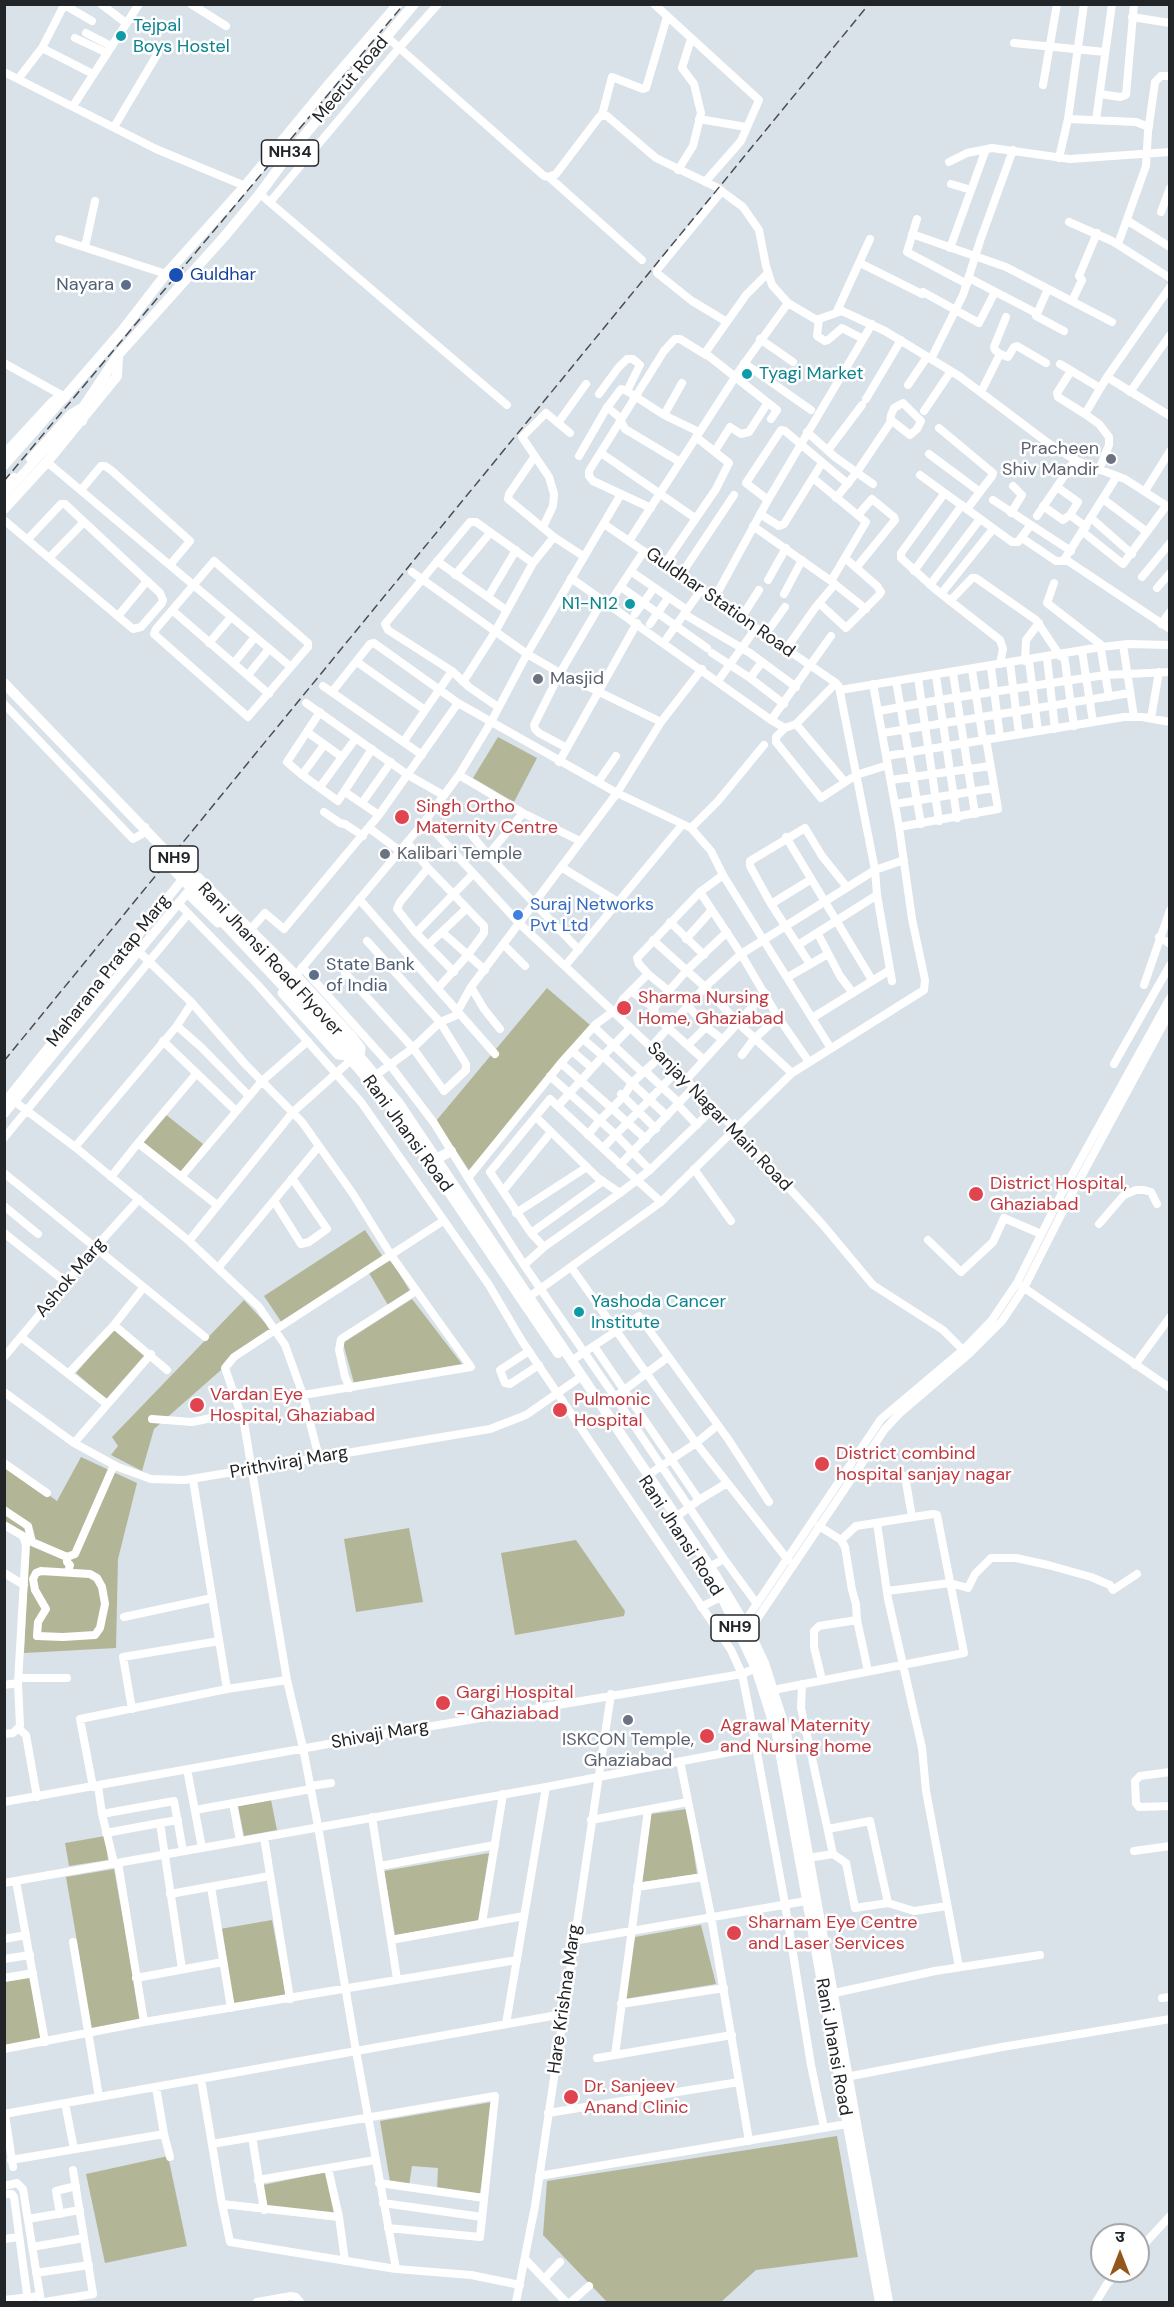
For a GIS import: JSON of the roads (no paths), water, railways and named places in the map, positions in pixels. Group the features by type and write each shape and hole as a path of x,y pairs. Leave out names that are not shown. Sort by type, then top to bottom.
{"highway":[{"name":"Meerut Road","path":"4,455 52,403 64,398 166,274 245,186 398,4"},
{"name":"Meerut Road","path":"84,406 118,356 195,271 260,194 293,148 414,4"},
{"path":"4,509 48,462 117,376 118,356 107,348"},
{"path":"82,421 84,406"},
{"name":"Rani Jhansi Road Flyover","path":"4,683 339,1039 353,1057"},
{"name":"Rani Jhansi Road Flyover","path":"4,693 339,1039"},
{"name":"Rani Jhansi Road","path":"353,1057 376,1075 398,1102 438,1158 455,1192"},
{"name":"Rani Jhansi Road","path":"353,1057 455,1192 746,1628 764,1663 786,1732 803,1859"},
{"path":"438,1158 451,1151"},
{"name":"Rani Jhansi Road","path":"465,1208 529,1297 571,1361 579,1378 602,1406 694,1544 756,1668 777,1734 803,1859 847,2124 880,2302"},
{"name":"Rani Jhansi Road","path":"827,1995 846,2077 888,2302"}],"main road":[{"name":"NH34","path":"4,466 64,398"},
{"name":"NH34","path":"4,495 84,406"},
{"name":"Maharana Pratap Marg","path":"4,1114 10,1100 190,870 250,930 299,971 361,1048 353,1057 338,1055 250,956 187,893 10,1100"},
{"path":"177,884 187,893"}],"street":[{"path":"101,4 126,23"},
{"path":"73,106 139,4"},
{"path":"191,4 226,26"},
{"path":"270,202 438,4"},
{"path":"654,4 759,100 741,141 705,182"},
{"path":"1042,85 1057,4"},
{"path":"1059,158 1068,118 1084,4"},
{"path":"1096,120 1112,4"},
{"path":"1100,94 1120,97 1126,95 1134,4"},
{"path":"18,78 42,48 63,7 68,7 92,21"},
{"path":"549,177 556,174 602,115 612,77 643,89 646,88 667,17"},
{"path":"1132,17 1170,23"},
{"path":"86,33 109,50"},
{"path":"387,37 642,260"},
{"path":"75,39 109,50"},
{"path":"678,170 693,146 700,113 696,90 682,68 691,39"},
{"path":"1014,42 1105,52"},
{"path":"42,48 93,75"},
{"path":"114,127 158,53"},
{"path":"4,72 156,148 245,186"},
{"path":"1118,244 1146,166 1155,82 1158,77 1170,76"},
{"path":"602,115 619,125 656,158 735,199 754,220 762,240 768,273 777,291 788,303 811,317 819,319 837,311 848,312 872,324 951,371 1048,443 1075,460 1117,476 1168,507 1122,564 1070,515"},
{"path":"1068,118 1136,122 1149,127"},
{"path":"699,119 746,127"},
{"path":"293,148 306,159"},
{"path":"950,162 967,153 986,149 1013,150 1059,158 1170,152"},
{"path":"950,248 986,149"},
{"path":"908,385 929,358 968,281 974,256 1013,150"},
{"path":"951,184 971,190"},
{"path":"1161,212 1170,188"},
{"path":"722,191 657,270 657,273 692,301 727,322"},
{"path":"260,194 507,405"},
{"path":"85,247 95,201"},
{"path":"917,219 907,247 909,254 995,292 1036,313 1038,318 1064,331"},
{"path":"1128,221 1170,247"},
{"path":"1069,222 1118,244 1170,278"},
{"path":"1072,301 1082,280 1079,276 1097,233"},
{"path":"912,234 1006,267 1112,322"},
{"path":"59,239 166,274"},
{"path":"837,311 870,239"},
{"path":"860,264 979,323 995,292"},
{"path":"706,355 706,350 746,295 768,273"},
{"path":"1085,414 1107,377 1170,287"},
{"path":"1036,313 1048,288"},
{"path":"629,541 735,376 788,303"},
{"path":"1006,317 994,347 1000,354 1008,357 1017,346 1046,363"},
{"path":"819,319 817,336 825,340 842,328 863,339"},
{"path":"714,599 807,432 872,324"},
{"path":"1130,392 1170,335"},
{"path":"651,508 590,479 589,471 664,351 675,339 681,339 706,355 777,410 771,419"},
{"path":"760,339 794,362"},
{"path":"828,450 864,402 901,340"},
{"path":"981,392 1000,354"},
{"path":"599,394 618,368 627,359 633,359 640,366 627,391"},
{"path":"4,363 64,398 62,406 4,471"},
{"path":"744,363 812,410"},
{"path":"1060,364 1100,388"},
{"path":"924,411 951,371"},
{"path":"1071,371 1057,393 1058,397 1098,424 1108,438 1109,445 1099,470"},
{"path":"1107,377 1170,416"},
{"path":"664,415 682,383"},
{"path":"558,423 586,384"},
{"path":"579,456 619,390 627,391 697,435 729,464 716,489 664,565"},
{"path":"715,451 730,427 741,434 748,432 767,404"},
{"path":"4,488 70,414 84,406"},
{"path":"607,407 616,414 625,429 680,462"},
{"path":"543,527 554,501 554,494 549,477 522,437 546,413 570,433"},
{"path":"836,498 857,472 891,420"},
{"path":"914,571 964,507 980,492 993,473 939,428"},
{"path":"768,500 748,486 747,481 781,430 848,484"},
{"path":"807,432 873,484"},
{"path":"1145,491 1170,451"},
{"path":"601,453 694,518"},
{"path":"929,454 980,492"},
{"path":"535,456 509,494 508,499 554,537 583,556"},
{"path":"1037,516 1075,460"},
{"path":"48,462 291,667"},
{"path":"760,514 782,526 822,462"},
{"path":"81,490 101,466 111,470 190,540 170,565"},
{"path":"920,475 1015,543 1022,538 1030,526"},
{"path":"1064,560 1117,476"},
{"path":"786,649 833,583 845,558 866,525 865,520 813,478"},
{"path":"1011,513 1023,495 1013,486"},
{"path":"1043,506 1063,520 1070,515 1078,502 1057,487"},
{"path":"621,494 583,556 459,775 425,821 299,971 390,1065 434,1123 524,1265 757,1604"},
{"path":"944,494 900,556 930,585 1000,640 1003,649 1000,664"},
{"path":"680,576 734,495"},
{"path":"856,568 895,520 872,499 858,515"},
{"path":"1103,499 1148,532"},
{"path":"993,500 1071,551"},
{"path":"4,520 133,629 139,629 162,603 162,596 65,504 61,504 28,539"},
{"path":"1091,518 1132,554"},
{"path":"930,585 980,519"},
{"path":"50,557 84,522"},
{"path":"498,707 462,682 452,671 386,627 387,621 470,522 476,522 533,563"},
{"name":"Guldhar Station Road","path":"604,524 838,687"},
{"path":"753,526 786,548 866,609"},
{"path":"941,594 993,529"},
{"path":"455,575 490,532"},
{"path":"462,682 495,632 533,563 554,537"},
{"path":"1022,538 1056,561 1070,562 1170,628"},
{"path":"1142,577 1170,543"},
{"path":"768,580 786,548"},
{"path":"488,597 516,550"},
{"path":"567,748 539,733 534,725 560,672 606,602 621,587 644,551"},
{"path":"819,603 846,628 880,592 877,586 845,558"},
{"path":"784,594 802,560"},
{"path":"214,561 307,641 308,646 250,717 246,717 156,637 156,629 193,585 214,561"},
{"path":"437,561 506,610"},
{"path":"412,572 527,654 661,722"},
{"path":"632,572 796,687"},
{"path":"1157,588 1170,573"},
{"path":"571,578 606,602 636,618 718,681 785,728"},
{"path":"950,601 972,578 976,578 1039,623 1062,655 1074,726"},
{"path":"118,616 147,581"},
{"path":"1054,583 1047,600 1049,605 1095,639 1101,647 1109,697"},
{"path":"621,587 784,704"},
{"path":"559,762 644,602 654,588"},
{"path":"667,638 701,590"},
{"path":"741,618 759,590"},
{"path":"650,624 668,598"},
{"path":"765,635 785,607"},
{"path":"172,610 270,694"},
{"path":"1161,624 1170,612"},
{"path":"209,643 231,617"},
{"path":"1038,731 1026,640 1039,623"},
{"path":"718,681 756,628"},
{"path":"771,720 831,636"},
{"path":"234,663 255,637"},
{"path":"332,692 370,644 374,643 458,703 559,762 691,828 706,843 723,875 788,976 830,1047"},
{"path":"1123,645 1134,717"},
{"path":"888,765 856,775 823,797 818,796 775,740 785,728 796,724 838,687 936,676 1101,647 1170,645"},
{"path":"248,675 269,649"},
{"path":"1082,651 1093,722"},
{"path":"1047,658 1055,729"},
{"path":"357,662 425,710"},
{"path":"750,678 762,662"},
{"path":"1010,663 1019,734"},
{"path":"991,667 1000,737"},
{"path":"376,1075 413,1048 440,1022 455,1016 471,987 617,793 661,722 702,669"},
{"path":"899,827 998,809 979,718 972,670"},
{"path":"404,741 452,671"},
{"path":"1151,718 1159,672"},
{"path":"879,711 1105,675 1170,672"},
{"path":"953,673 975,814"},
{"path":"936,676 957,818"},
{"path":"4,677 141,820 145,825 144,833 134,839 4,704"},
{"path":"918,678 939,821"},
{"path":"896,681 921,824"},
{"path":"529,1297 661,1202 792,1073 924,990 925,981 912,919 899,827 873,684"},
{"path":"323,686 422,754"},
{"path":"838,687 875,870 877,895 892,981"},
{"path":"882,733 1130,693"},
{"path":"306,703 408,775 443,795"},
{"path":"250,930 265,914 284,929 380,815 458,703"},
{"path":"320,712 288,759 289,764 302,776 338,801 372,749"},
{"path":"887,756 1134,717 1170,722"},
{"path":"796,724 845,782"},
{"path":"307,732 342,757"},
{"path":"320,788 356,738"},
{"path":"302,776 324,745"},
{"path":"691,828 718,801 764,745"},
{"path":"598,782 616,756"},
{"path":"362,803 391,762"},
{"path":"891,780 990,766"},
{"path":"459,775 523,813 580,841"},
{"path":"895,804 994,788"},
{"path":"345,792 380,815"},
{"path":"324,812 363,836"},
{"path":"488,855 523,813"},
{"name":"Sanjay Nagar Main Road","path":"425,821 520,924 694,1087 734,1128 823,1225 873,1285 943,1330 966,1352"},
{"path":"565,966 682,825"},
{"path":"369,828 400,851"},
{"path":"466,828 488,855 579,950"},
{"path":"810,964 771,904 749,863 751,859 803,828 807,830 822,856 846,886"},
{"path":"786,837 872,980"},
{"path":"407,842 484,929 467,956 438,988"},
{"path":"651,1047 705,987 741,954 846,886 875,870 904,860"},
{"path":"561,867 618,902"},
{"path":"428,868 398,905 399,913 454,972"},
{"path":"416,933 473,874"},
{"path":"670,992 648,974 639,964 638,958 700,892 723,875"},
{"path":"771,904 810,880"},
{"path":"700,892 741,954 778,1017 809,1062"},
{"path":"798,945 877,895"},
{"path":"359,899 495,1054"},
{"path":"178,903 257,984 361,1102 489,1285 529,1351 731,1650 742,1674 824,2128"},
{"path":"428,945 466,909"},
{"path":"686,939 712,910"},
{"path":"1144,985 1170,910"},
{"path":"4,1138 188,914"},
{"path":"670,922 704,955"},
{"path":"654,1008 687,970 727,932"},
{"path":"443,933 486,970"},
{"path":"818,934 840,976 853,993"},
{"path":"1159,937 1170,944"},
{"path":"653,940 705,987 754,1039 792,1073"},
{"path":"345,973 413,1048 440,1088 446,1091 466,1070 466,1064 440,1022 367,941"},
{"path":"130,944 149,959 192,1003 293,1112 353,1194 391,1255 471,1367 303,1395"},
{"path":"504,945 525,966"},
{"path":"788,976 828,954"},
{"path":"1114,1064 1170,965"},
{"path":"812,1018 890,970"},
{"path":"468,1178 561,1063 648,974"},
{"path":"471,987 484,1009 500,1029"},
{"path":"631,991 654,1008 656,1017 704,1060"},
{"path":"686,1080 765,993"},
{"path":"1020,1285 1041,1234 1170,998"},
{"path":"75,1147 177,1026 192,1003"},
{"path":"689,1007 706,1027 722,1039"},
{"path":"746,1628 885,1429 1002,1321 1170,1012"},
{"path":"742,1055 754,1039 778,1017"},
{"path":"177,1026 249,1096"},
{"path":"594,1027 678,1104 697,1125"},
{"path":"688,1045 706,1027"},
{"path":"558,1106 630,1028"},
{"path":"583,1039 667,1116"},
{"path":"163,1041 236,1111"},
{"path":"181,1177 262,1081 308,1041"},
{"path":"572,1051 592,1068"},
{"path":"588,1135 632,1083 661,1056"},
{"path":"189,1240 293,1112 353,1057"},
{"path":"561,1063 646,1139"},
{"path":"603,1148 677,1071"},
{"path":"111,1177 196,1074"},
{"path":"550,1076 616,1135 650,1170"},
{"path":"620,1164 694,1087"},
{"path":"622,1095 656,1129"},
{"path":"543,1247 516,1213 490,1172 550,1099 661,1202"},
{"path":"10,1100 75,1147 189,1240 259,1307 285,1345 303,1395 319,1458"},
{"path":"524,1265 543,1247 650,1170 714,1108"},
{"path":"536,1117 587,1167 620,1193"},
{"path":"502,1191 551,1132"},
{"path":"138,1143 217,1205"},
{"path":"218,1268 319,1146"},
{"path":"516,1213 587,1167"},
{"path":"694,1169 730,1221"},
{"path":"4,1173 205,1337"},
{"path":"274,1201 301,1244 309,1242 327,1229 292,1178"},
{"path":"531,1233 603,1181"},
{"path":"1100,1224 1124,1195 1136,1190 1151,1192 1157,1204"},
{"name":"Ashok Marg","path":"4,1357 138,1199"},
{"path":"4,1206 38,1234"},
{"path":"928,1240 962,1272 993,1242 1004,1218 1041,1234"},
{"path":"396,2269 379,2183 311,1787 287,1680 253,1468 241,1412 225,1368 234,1357 274,1330 443,1221"},
{"path":"4,1233 67,1283"},
{"path":"571,1267 696,1443 788,1560"},
{"path":"1020,1285 1170,1388"},
{"path":"69,1374 114,1325 143,1288"},
{"path":"350,1388 339,1350 341,1339 416,1291"},
{"path":"571,1361 639,1316 718,1425 770,1502"},
{"path":"1135,1365 1170,1317"},
{"path":"114,1325 151,1354 167,1370"},
{"path":"21,1337 107,1404"},
{"path":"594,1346 699,1500"},
{"path":"529,1351 500,1370 505,1383 510,1384 539,1365"},
{"path":"746,1628 757,1604 881,1419 966,1352"},
{"path":"74,1443 151,1354"},
{"path":"602,1406 668,1357"},
{"name":"Prithviraj Marg","path":"4,1392 74,1443 114,1465 151,1479 194,1480 253,1468 490,1429 526,1415 579,1378"},
{"path":"152,1419 192,1422 241,1412"},
{"path":"648,1475 696,1443 718,1425"},
{"path":"4,1463 47,1493"},
{"path":"4,1510 28,1526 32,1542 67,1557 75,1554 114,1465"},
{"path":"905,1476 912,1517"},
{"path":"194,1480 227,1689"},
{"path":"676,1517 727,1483"},
{"path":"773,1690 964,1653 937,1515 856,1526 841,1540"},
{"path":"877,1523 887,1591 922,1748 926,1791 959,1967"},
{"path":"4,1525 23,1536 26,1545 18,1680 20,1728 26,1735 36,1797"},
{"path":"819,1526 841,1540 845,1547 868,1671"},
{"path":"694,1544 709,1536"},
{"path":"67,1557 70,1565 68,1572"},
{"path":"887,1591 950,1583 968,1588 975,1574 991,1558 1016,1558 1048,1565 1091,1577 1110,1585 1113,1590 1137,1574"},
{"path":"707,1568 724,1559"},
{"path":"41,1571 68,1572 90,1574 102,1587 105,1604 100,1628 95,1635 37,1636 38,1622 46,1609 35,1590 33,1579 36,1573 41,1571"},
{"path":"4,1573 24,1585"},
{"path":"702,1607 721,1597"},
{"path":"124,1617 212,1598"},
{"path":"822,1680 814,1647 814,1631 819,1626 857,1620"},
{"path":"132,1709 123,1657 219,1641"},
{"name":"Shivaji Marg","path":"4,1802 611,1694 742,1674 756,1668"},
{"path":"4,1685 18,1680 67,1678"},
{"path":"144,2022 116,1863 106,1833 80,1719 227,1689 287,1680"},
{"path":"802,1684 801,1708 833,1854 846,1863 855,1908 888,1903 914,1911 947,1906"},
{"name":"Hare Krishna Marg","path":"516,2302 526,2260 611,1694"},
{"path":"4,1734 13,1733 20,1728"},
{"path":"4,1883 756,1747"},
{"path":"680,1761 711,1916 749,2141"},
{"path":"188,1769 202,1848"},
{"path":"1170,1772 1140,1776 1135,1780 1136,1803 1139,1807 1170,1806"},
{"path":"195,1810 331,1783"},
{"path":"506,2024 546,1786"},
{"path":"482,1923 503,1794"},
{"path":"102,1814 174,1801 183,1851"},
{"path":"591,1820 688,1802"},
{"path":"233,1803 240,1841"},
{"path":"615,2055 648,1810"},
{"path":"372,1817 397,1980"},
{"path":"106,1833 178,1820"},
{"path":"828,1829 870,1821 888,1903"},
{"path":"160,1823 182,1969"},
{"path":"264,1837 290,1999"},
{"path":"380,1866 495,1845"},
{"path":"1134,1851 1170,1846"},
{"path":"803,1859 833,1854"},
{"path":"170,1894 270,1876"},
{"path":"637,1887 703,1876"},
{"path":"16,1881 45,2042"},
{"path":"211,1887 231,2008"},
{"path":"573,1941 810,1900"},
{"path":"391,1940 524,1916"},
{"path":"4,1939 26,1935"},
{"path":"73,1942 99,2097"},
{"path":"4,1959 30,1955"},
{"path":"827,1995 959,1967 1040,1955"},
{"path":"4,2049 144,2022 517,1960"},
{"path":"136,1978 223,1962"},
{"path":"4,1978 33,1973"},
{"path":"621,2004 724,1988"},
{"path":"165,2134 74,2150 12,2164 5,2114 563,2014"},
{"path":"846,2077 1002,2047 1170,2019"},
{"path":"597,2058 732,2035"},
{"path":"201,2079 230,2242 396,2269 471,2275 520,2285"},
{"path":"548,2113 739,2082"},
{"path":"156,2087 170,2157"},
{"path":"212,2144 495,2096 480,2237 388,2228"},
{"path":"65,2103 74,2150"},
{"path":"539,2176 847,2124"},
{"path":"252,2137 264,2210"},
{"path":"258,2180 375,2160"},
{"path":"328,2168 339,2217 345,2261"},
{"path":"4,2300 42,2300 93,2294 73,2170"},
{"path":"4,2186 17,2183 21,2186 42,2300"},
{"path":"379,2183 484,2198"},
{"path":"60,2214 56,2191 76,2186"},
{"path":"4,2194 12,2194 14,2197 28,2300"},
{"path":"383,2203 482,2217"},
{"path":"222,2204 339,2217"},
{"path":"28,2219 80,2210"},
{"path":"1150,2238 1170,2216"},
{"path":"4,2239 19,2237"},
{"path":"32,2247 84,2238"},
{"path":"526,2260 566,2302"},
{"path":"544,2279 560,2262"},
{"path":"36,2273 89,2265"},
{"path":"1096,2302 1108,2283"},
{"path":"571,2302 589,2286"},
{"path":"258,2302 291,2296 296,2297 300,2302"}],"railway":[{"path":"4,481 404,4"},
{"path":"4,1061 869,4"}],"place":[{"name":"Tejpal Boys Hostel","path":"121,36"},
{"name":"Guldhar","path":"176,275"},
{"name":"Nayara","path":"126,285"},
{"name":"Tyagi Market","path":"747,374"},
{"name":"Pracheen Shiv Mandir","path":"1111,459"},
{"name":"N1-N12","path":"630,604"},
{"name":"Masjid","path":"538,679"},
{"name":"Singh Ortho Maternity Centre","path":"402,817"},
{"name":"Kalibari Temple","path":"385,854"},
{"name":"Suraj Networks Pvt Ltd","path":"518,915"},
{"name":"State Bank of India","path":"314,975"},
{"name":"Sharma Nursing Home, Ghaziabad","path":"624,1008"},
{"name":"District Hospital, Ghaziabad","path":"976,1194"},
{"name":"Yashoda Cancer Institute","path":"579,1312"},
{"name":"Vardan Eye Hospital, Ghaziabad","path":"197,1405"},
{"name":"Pulmonic Hospital","path":"560,1410"},
{"name":"District combind hospital sanjay nagar","path":"822,1464"},
{"name":"Gargi Hospital - Ghaziabad","path":"443,1703"},
{"name":"ISKCON Temple, Ghaziabad","path":"628,1720"},
{"name":"Agrawal Maternity and Nursing home","path":"707,1736"},
{"name":"Sharnam Eye Centre and Laser Services","path":"734,1933"},
{"name":"Dr. Sanjeev Anand Clinic","path":"571,2097"}]}
